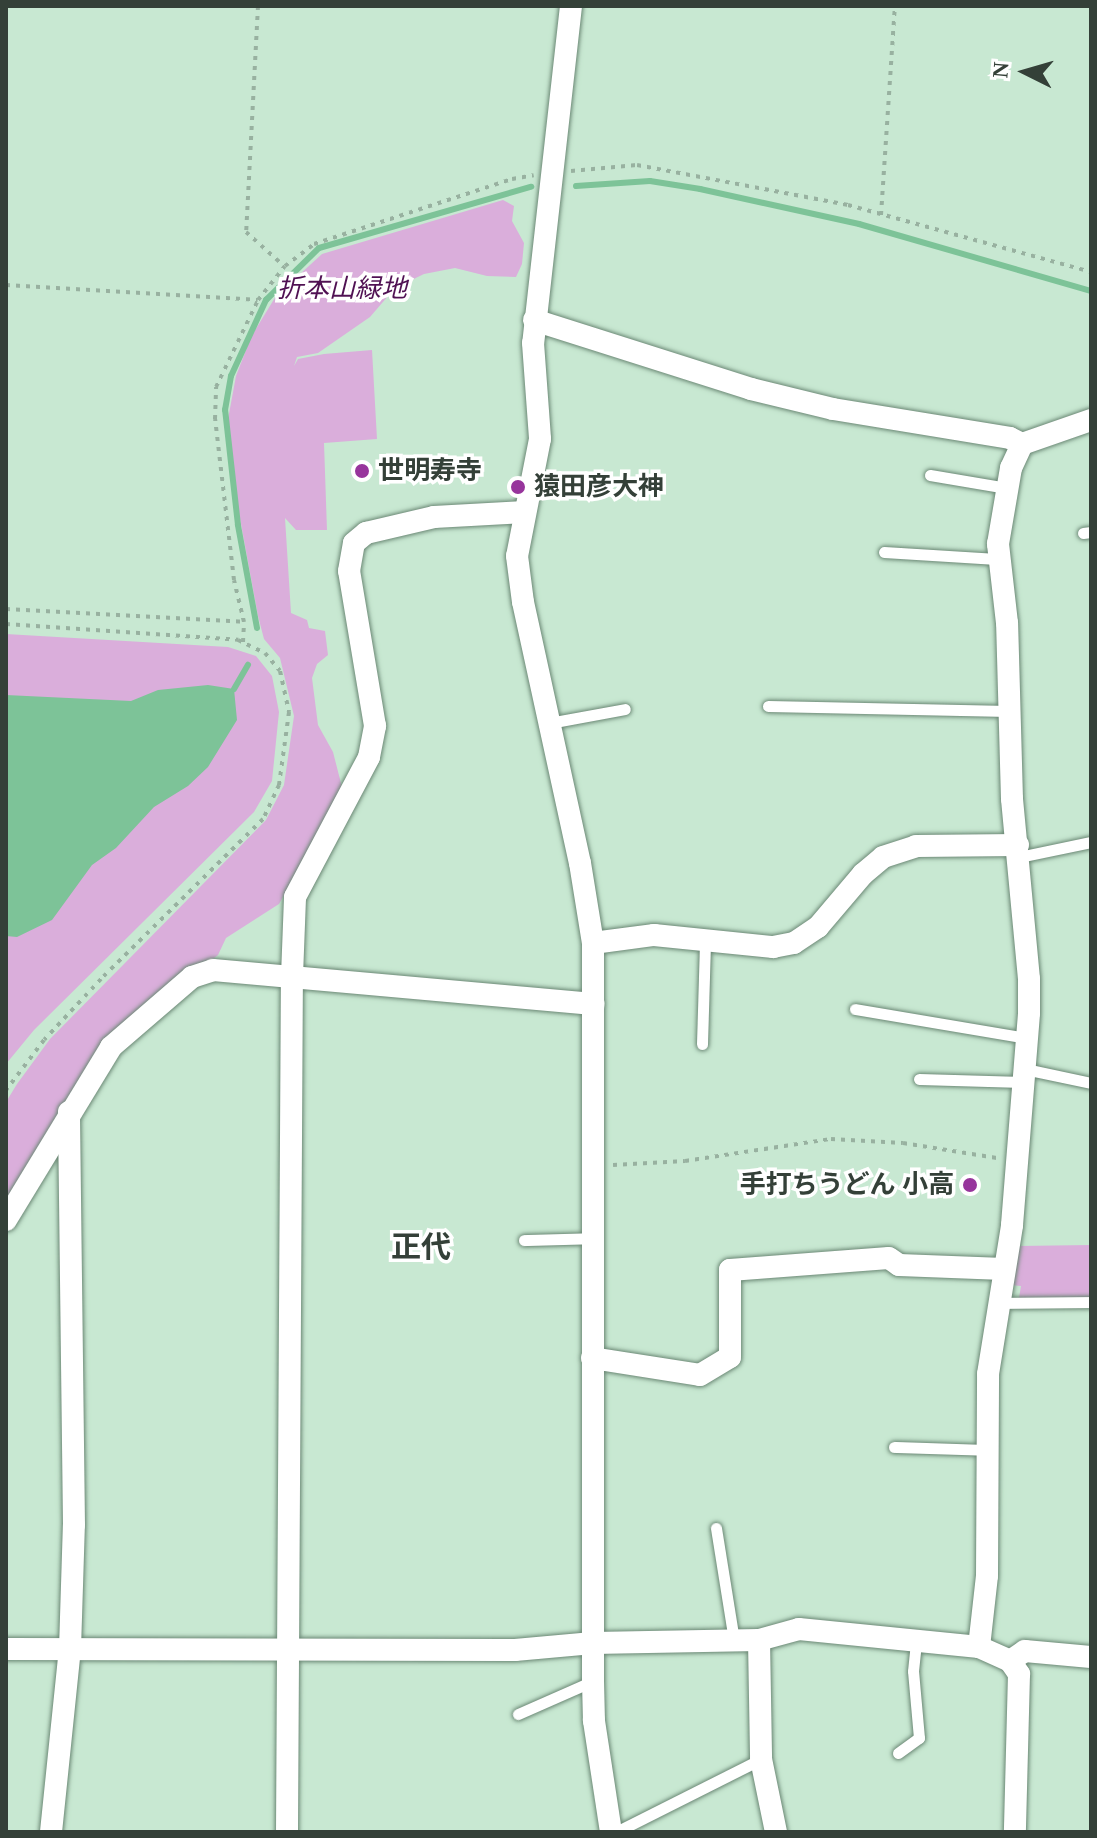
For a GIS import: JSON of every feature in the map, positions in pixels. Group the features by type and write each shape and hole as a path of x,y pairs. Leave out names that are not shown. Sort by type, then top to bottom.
{"street":[{"path":"571,6 534,320 532,364 540,439 517,556 580,863 593,943 593,1681 594,1721 614,1832"},
{"path":"534,320 751,389 833,409 1010,438 1022,444 1091,420"},
{"path":"979,1647 987,1576 988,1374 997,1303 1012,1225 1027,1038 1029,979 1012,799 1007,623 997,559 1011,468 1022,444"},
{"path":"287,1832 286,1648 295,897 369,757 375,726 349,571 354,543 366,533 434,517 525,512"},
{"path":"593,943 654,935 773,947 794,943 818,927 863,874 883,857 916,846 1018,851"},
{"path":"6,1220 111,1047 192,977 213,970 593,1004"},
{"path":"51,1832 70,1649 74,1525 69,1112"},
{"path":"592,1358 700,1375 730,1357 730,1270 889,1258 899,1265 1004,1269"},
{"path":"6,1649 515,1650 593,1643 759,1640 799,1629 979,1647 1010,1661 1019,1674 1015,1832"},
{"path":"759,1640 761,1759 776,1832"},
{"path":"1010,1661 1025,1651 1091,1657"}],"lane":[{"path":"930,475 1007,488"},
{"path":"884,552 997,559"},
{"path":"768,706 1009,711"},
{"path":"549,723 625,709"},
{"path":"1018,851 1091,842"},
{"path":"702,1044 705,940"},
{"path":"855,1009 1027,1038"},
{"path":"919,1079 1024,1076 1091,1083"},
{"path":"524,1240 594,1238"},
{"path":"997,1303 1091,1302"},
{"path":"894,1447 988,1450"},
{"path":"716,1528 734,1640"},
{"path":"898,1753 919,1738 913,1671 916,1641"},
{"path":"518,1714 593,1681"},
{"path":"614,1832 761,1759"}],"path":[{"path":"258,6 246,232 285,266"},
{"path":"881,215 895,6"},
{"path":"243,642 244,622 234,580 215,419 216,387 258,300 285,266 314,244 512,179 637,165 881,215 1091,272"},
{"path":"6,285 258,300"},
{"path":"6,609 244,622"},
{"path":"6,624 243,642 265,653 280,671 289,712 279,785 263,819 101,979 44,1040 6,1090"},
{"path":"594,1165 685,1161 831,1139 903,1143 1016,1161"}],"green space":[{"name":"折本山緑地","path":"503,200 514,206 512,221 524,243 522,264 516,277 487,276 455,268 424,274 395,288 370,317 318,353 297,357 294,366 298,359 372,350 377,439 324,443 327,530 296,530 285,518 291,613 307,620 309,628 325,631 328,655 317,664 312,678 318,725 333,752 343,791 279,904 226,938 218,955 142,1015 6,1209 6,1102 17,1084 50,1039 266,820 284,785 294,716 280,658 264,639 258,616 236,497 228,419 236,376 251,337 276,296 322,254"},
{"path":"6,634 228,647 256,656 272,676 279,712 272,781 254,812 34,1030 6,1064"},
{"path":"1091,1245 1091,1298 1019,1298 1021,1286 1011,1285 1018,1246"}],"shaded area":[{"path":"208,685 234,689 237,720 208,767 188,786 154,807 116,848 92,865 52,920 17,937 6,936 6,695 131,701 158,690"}],"waterway":[{"path":"576,186 650,181 700,189 859,224 1091,291"},
{"path":"257,628 238,525 225,410 231,376 266,300 319,248 531,187"},
{"path":"234,689 248,665"}],"place":[{"name":"世明寿寺","path":"362,471"},
{"name":"猿田彦大神","path":"518,487"},
{"name":"手打ちうどん 小高","path":"970,1185"}],"district":[{"name":"正代","path":"421,1247"}]}
